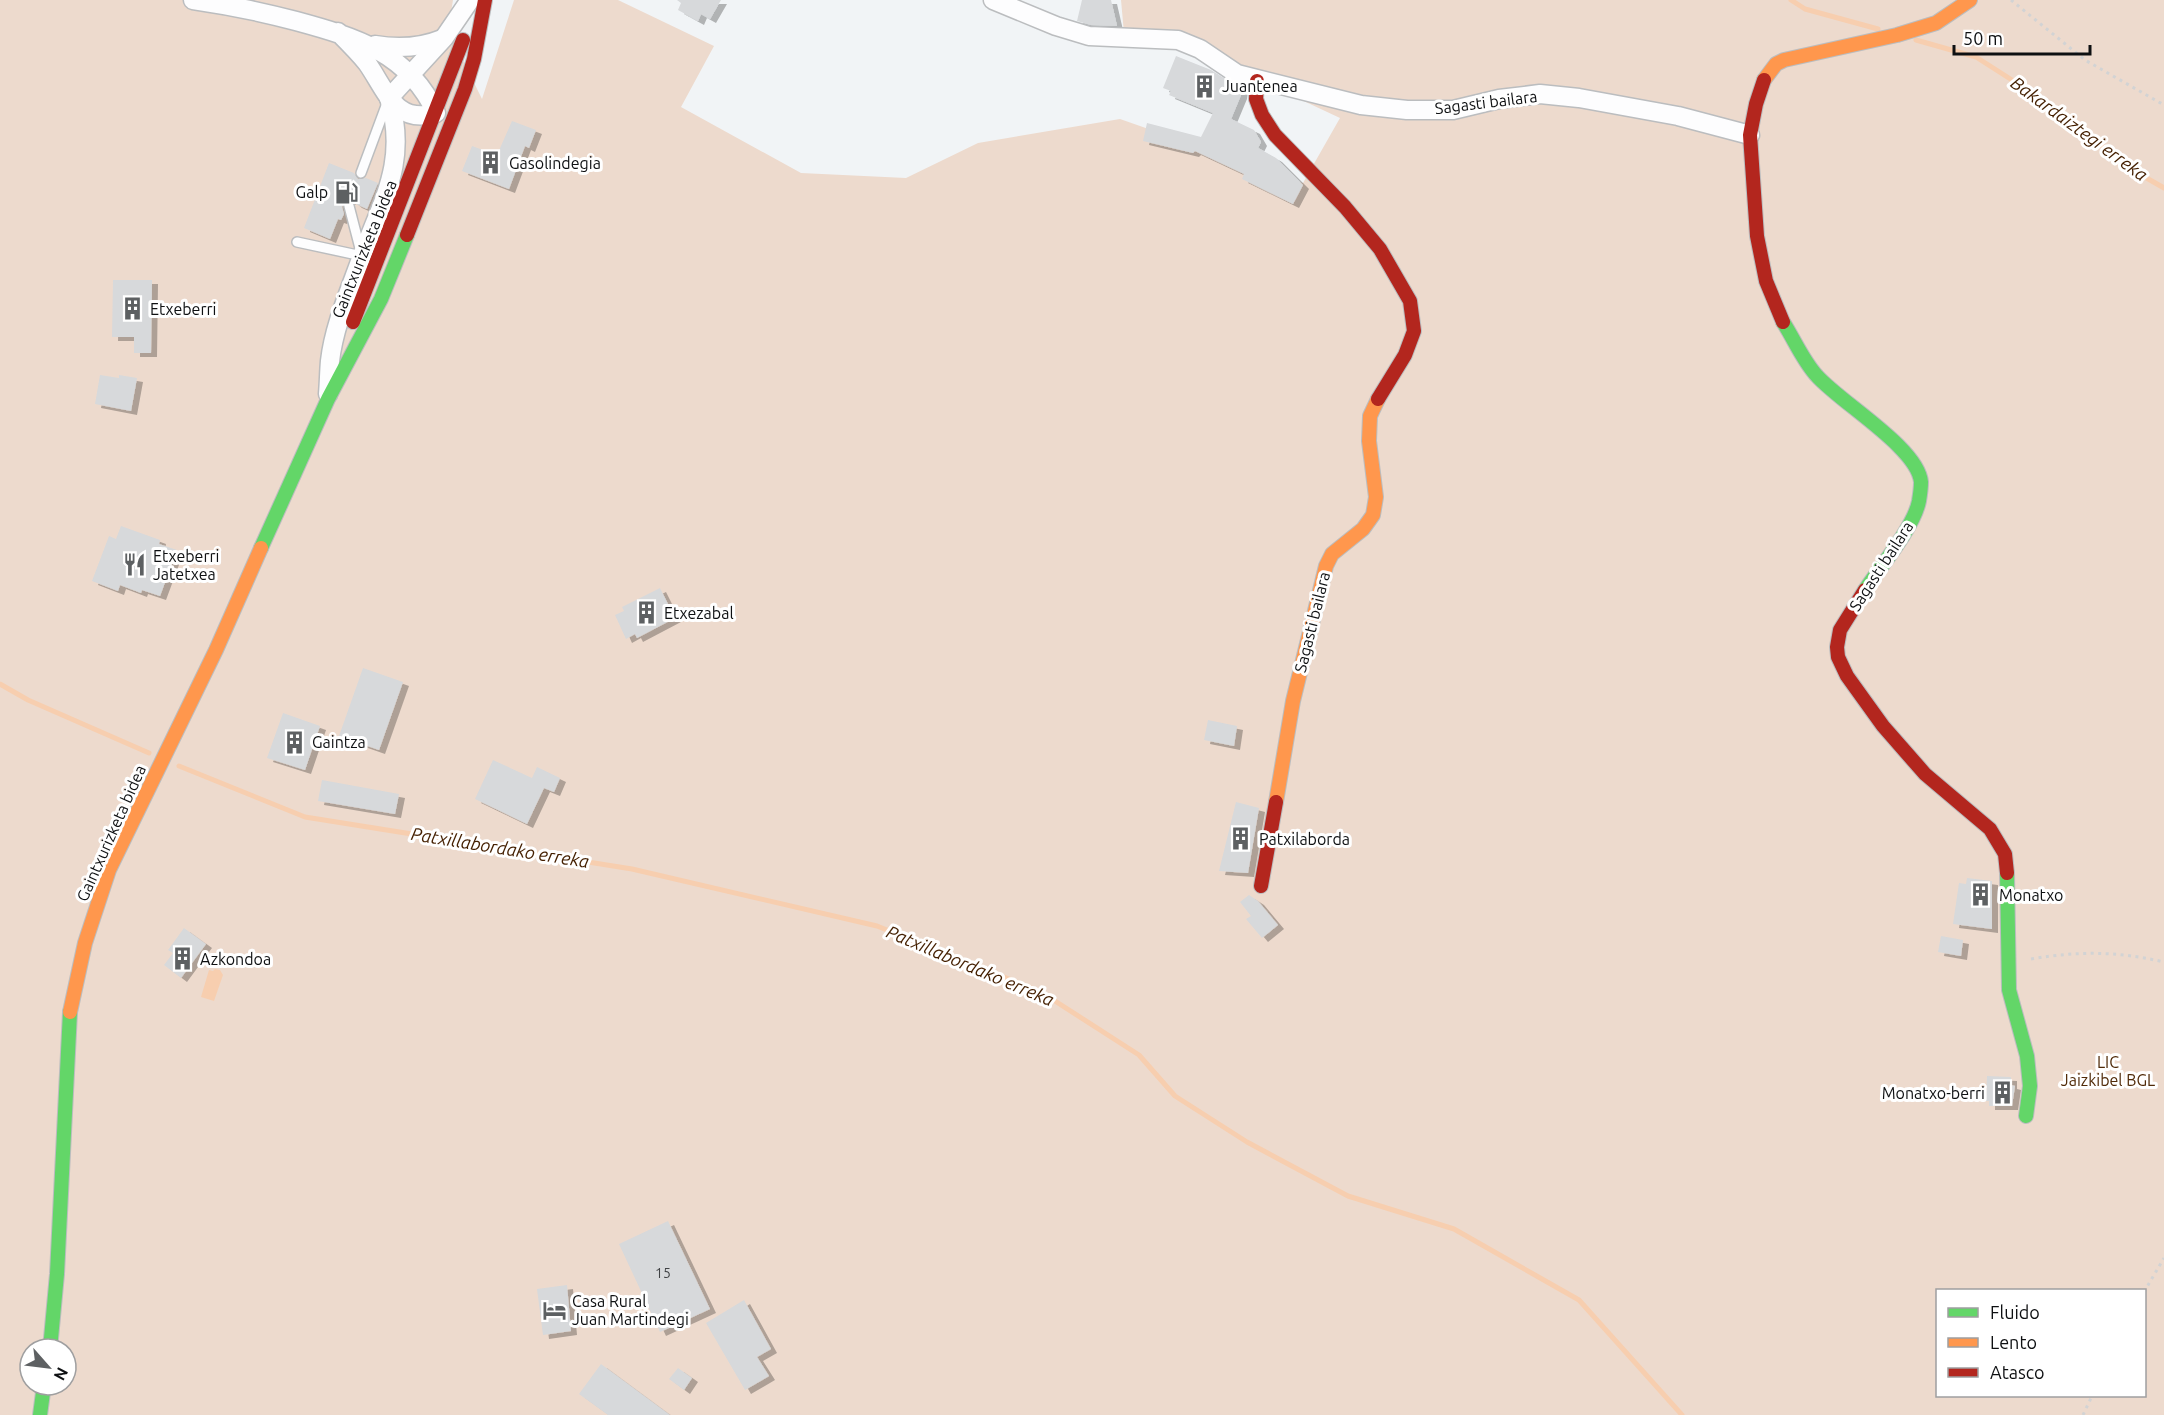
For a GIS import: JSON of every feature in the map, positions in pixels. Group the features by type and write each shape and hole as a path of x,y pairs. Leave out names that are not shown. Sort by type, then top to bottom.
{"street":[{"path":"193,0 244,7 390,48 425,45 444,38"},
{"path":"389,98 444,38 470,0"},
{"name":"Gaintxurizketa bidea","path":"328,399 351,327 478,0"},
{"name":"Gaintxurizketa bidea","path":"51,1337 57,1274 69,1018 84,943 109,870 216,650 328,399 376,309 465,90 474,59 485,0"},
{"name":"Sagasti bailara","path":"993,0 1056,26 1089,36 1178,40 1200,49 1237,74 1257,81 1361,105 1407,110 1453,110 1499,99 1539,94 1579,98 1678,116 1750,135"},
{"name":"Sagasti bailara","path":"1970,0 1936,23 1784,60 1776,64 1763,81 1750,135 1757,236 1766,281 1779,316 1816,375 1846,404 1902,448 1913,463 1921,481 1919,502 1913,519 1840,630 1838,657 1847,676 1883,726 1924,774 1989,829 2005,854 2008,889 2009,990 2027,1056 2030,1086 2026,1116"},
{"path":"338,32 366,63 394,105 411,115 428,116 436,113 452,103 465,90"},
{"path":"362,41 410,74 425,92 436,113"},
{"name":"Sagasti bailara","path":"1257,81 1256,99 1262,116 1275,135 1346,207 1380,249 1410,301 1414,331 1405,355 1381,392 1370,416 1369,441 1376,497 1373,515 1363,529 1332,554 1326,566 1293,701 1261,886"},
{"path":"328,399 330,360 339,324 389,186 396,156 395,126 389,98"},
{"name":"Gaintxurizketa bidea","path":"417,211 419,183 437,133 436,113"},
{"path":"40,1415 42,1397"}],"lane":[{"path":"361,173 389,98"},
{"path":"297,242 362,256 349,206"}],"path":[{"path":"2011,0 2085,60 2164,105"},
{"path":"2009,955 2025,960 2068,953 2132,955 2164,962"},
{"path":"2146,1290 2164,1258"},
{"path":"2083,1415 2091,1397"}],"green space":[{"name":"LIC Jaizkibel BGL","path":"0,0 453,0 448,30 482,99 514,0 618,0 714,46 681,107 801,173 906,178 978,143 1120,119 1303,183 1340,118 1231,67 1124,33 1121,0 2164,0 2164,1415 0,1415"}],"shaded area":[{"path":"209,970 220,970 223,975 214,1001 201,997"}],"building":[{"path":"677,0 721,0 710,19 701,14 698,21 678,10 681,3"},
{"path":"1082,0 1111,0 1117,26 1091,25 1077,21"},
{"path":"1176,56 1211,70 1242,87 1231,119 1254,130 1261,142 1258,148 1276,158 1303,185 1293,204 1242,179 1244,174 1195,151 1193,153 1143,141 1147,123 1201,137 1213,113 1169,95 1171,91 1163,88"},
{"name":"Gasolindegia","path":"512,121 536,130 529,148 525,146 509,189 462,171 472,146 497,155"},
{"name":"Galp","path":"329,163 354,173 358,179 366,178 378,183 367,209 351,200 344,202 342,207 344,214 341,220 338,219 330,239 304,228"},
{"name":"Etxeberri","path":"113,280 152,280 151,353 134,353 134,337 112,337"},
{"path":"100,375 137,378 131,411 95,404"},
{"name":"Etxeberri Jatetxea","path":"121,526 160,540 159,544 177,550 160,596 142,590 141,593 120,585 118,591 92,581 109,536 116,539"},
{"name":"Etxezabal","path":"660,588 675,618 637,638 635,634 626,639 615,615 624,611 622,607"},
{"path":"363,668 403,682 379,750 339,736"},
{"name":"Gaintza","path":"283,713 320,726 305,770 267,758"},
{"path":"1208,720 1237,726 1234,746 1204,740"},
{"path":"493,760 532,778 537,767 560,778 554,792 544,788 527,824 475,799"},
{"path":"322,780 399,794 395,814 318,801"},
{"name":"Patxilaborda","path":"1236,802 1259,808 1248,873 1219,871"},
{"name":"Monatxo","path":"1967,878 1992,881 1992,929 1953,924 1959,883 1966,884"},
{"path":"1249,895 1258,901 1278,925 1262,938 1246,919 1251,916 1240,902"},
{"name":"Azkondoa","path":"184,928 206,944 181,978 164,965 173,953 168,950"},
{"path":"1941,936 1963,940 1961,956 1938,952"},
{"name":"Monatxo-berri","path":"1987,1076 2011,1077 2011,1085 2015,1086 2012,1106 1989,1106 1989,1101 1986,1101"},
{"path":"668,1221 710,1309 660,1332 619,1244"},
{"name":"Casa Rural Juan Martindegi","path":"567,1285 571,1331 543,1335 537,1289"},
{"path":"744,1300 771,1349 757,1357 769,1376 745,1390 706,1323"},
{"path":"601,1364 670,1415 608,1415 579,1394"},
{"path":"678,1368 692,1378 684,1390 669,1379"}],"waterway":[{"name":"Bakardaiztegi erreka","path":"1791,0 1805,9 1878,29"},
{"name":"Bakardaiztegi erreka","path":"1916,40 1976,57 2051,105 2129,168 2164,188"},
{"name":"Patxillabordako erreka","path":"0,684 28,700 149,753"},
{"name":"Patxillabordako erreka","path":"179,766 305,817 632,869 877,926 1041,992 1139,1055 1175,1096 1247,1142 1348,1196 1454,1229 1579,1300 1682,1415"}],"traffic: fast":[{"path":"261,548 328,399 381,299 407,235"},
{"path":"1783,322 1817,376 1877,426 1907,455 1917,469 1921,482 1919,501 1911,523 1865,590"},
{"path":"2007,873 2009,990 2027,1056 2030,1086 2026,1116"},
{"path":"51,1337 57,1274 70,1012"},
{"path":"40,1415 42,1397"}],"traffic: slow":[{"path":"1764,80 1776,64 1784,60 1897,35 1936,23 1970,0"},
{"path":"1276,802 1293,701 1326,566 1332,554 1363,529 1373,515 1376,497 1369,441 1370,416 1378,399"},
{"path":"70,1012 85,943 109,870 216,650 261,548"}],"traffic: jam":[{"path":"407,235 465,89 474,59 485,0"},
{"path":"353,322 463,40"},
{"path":"1764,80 1756,104 1750,135 1757,236 1766,281 1783,322"},
{"path":"1257,81 1256,99 1262,115 1275,135 1345,207 1380,249 1410,301 1414,331 1405,355 1378,399"},
{"path":"1865,590 1840,630 1838,657 1847,676 1883,726 1925,774 1990,829 2005,854 2007,873"},
{"path":"1261,886 1276,802"}],"place":[{"name":"Juantenea","path":"1204,86"},
{"name":"Gasolindegia","path":"491,163"},
{"name":"Galp","path":"346,192"},
{"name":"Etxeberri","path":"132,309"},
{"name":"Etxeberri Jatetxea","path":"135,565"},
{"name":"Etxezabal","path":"646,613"},
{"name":"Gaintza","path":"294,742"},
{"name":"Patxilaborda","path":"1241,839"},
{"name":"Monatxo","path":"1981,895"},
{"name":"Azkondoa","path":"182,959"},
{"name":"Monatxo-berri","path":"2003,1093"},
{"name":"Casa Rural Juan Martindegi","path":"554,1310"}]}
